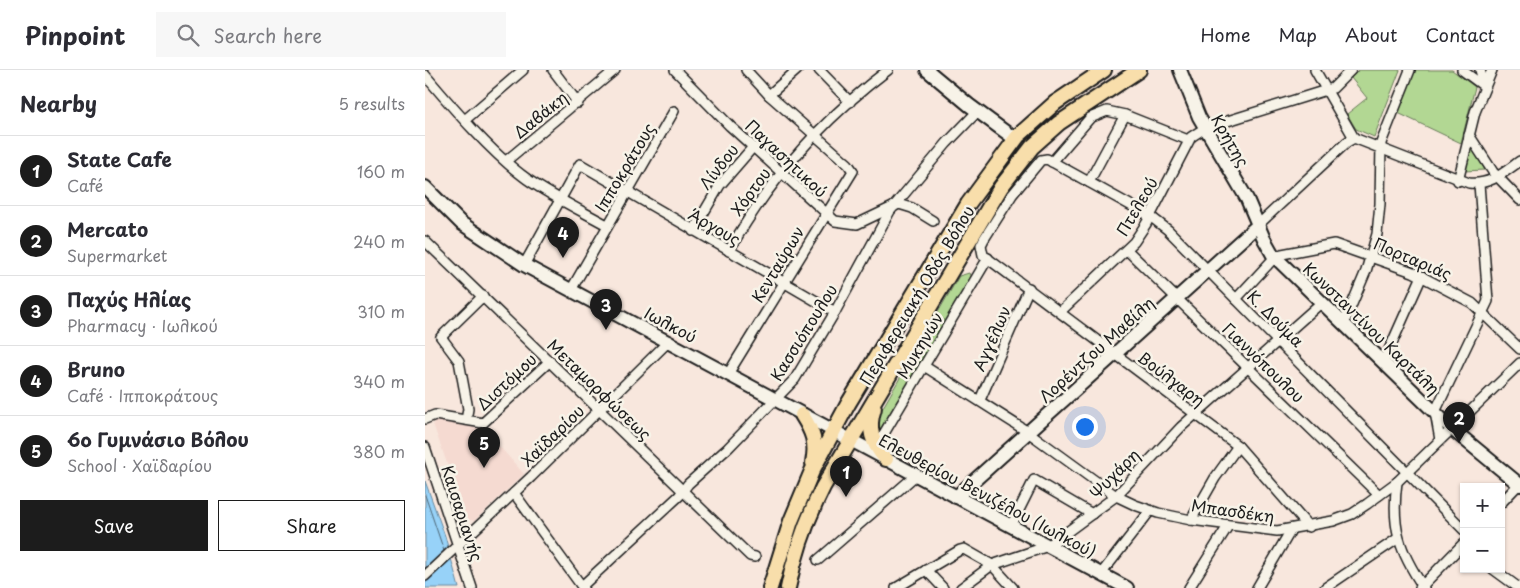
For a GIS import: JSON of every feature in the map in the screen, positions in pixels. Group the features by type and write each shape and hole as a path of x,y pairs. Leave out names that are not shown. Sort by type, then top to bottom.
{"main road":[{"name":"Περιφερειακή Οδός Βόλου","path":"771,588 791,521 812,471 833,431 968,204 1015,139 1055,103 1104,70"},
{"name":"Περιφερειακή Οδός Βόλου","path":"788,588 812,508 850,440 1001,187 1032,147 1059,123 1139,70"},
{"path":"886,459 876,446 870,432 871,416 887,378"},
{"path":"802,415 814,436 815,451 812,471"}],"street":[{"path":"466,120 523,70"},
{"path":"553,70 578,103"},
{"name":"Δαβάκη","path":"506,161 578,103 615,70"},
{"name":"Παγασητικού","path":"675,70 753,147 826,214 840,222 857,224 895,205"},
{"path":"746,70 769,95 812,135"},
{"path":"769,95 797,70"},
{"path":"819,70 850,102"},
{"name":"Χόρτου","path":"729,251 752,212 812,135 888,70"},
{"name":"Κρήτης","path":"1181,70 1205,128 1247,199 1257,225"},
{"path":"1315,70 1354,138 1458,180 1479,184 1497,178 1520,161"},
{"path":"1327,90 1335,86 1351,70"},
{"path":"1344,323 1371,256 1380,214 1379,147 1410,70"},
{"path":"1463,70 1485,87"},
{"path":"1480,70 1485,87"},
{"path":"1458,180 1469,135 1492,70"},
{"path":"933,72 977,112 1015,139"},
{"path":"425,75 506,161 526,178 559,199 607,225"},
{"name":"Πτελεού","path":"1061,312 1127,250 1150,216 1188,140 1205,128 1327,90"},
{"path":"1047,160 1094,116 1107,111 1125,115 1188,140"},
{"name":"Ιπποκράτους","path":"571,290 674,112"},
{"name":"Κασσιόπουλου","path":"582,587 683,491 795,379 895,205 977,112"},
{"path":"1089,182 1125,115"},
{"name":"Κενταύρων","path":"728,374 853,171 848,164 812,135"},
{"path":"1469,135 1497,178 1520,200"},
{"path":"1257,225 1347,142 1354,138"},
{"name":"Λίνδου","path":"693,231 720,185 753,147"},
{"name":"Κ. Δούμα","path":"1047,160 1150,216 1208,271 1462,528"},
{"name":"Βούλγαρη","path":"1047,160 1007,202 984,239 981,250 988,258 1238,446 1309,527"},
{"name":"Άργους","path":"559,199 579,164 835,312"},
{"path":"1441,440 1435,412 1489,297 1479,184"},
{"name":"Ιωλκού","path":"425,187 461,223 525,266 669,341 833,431"},
{"path":"525,266 559,199"},
{"path":"895,205 912,208 933,221"},
{"name":"Κωνσταντίνου Καρτάλη","path":"1257,225 1275,257 1452,429 1520,484"},
{"name":"Λορέντζου Μαβίλη","path":"956,497 1257,225"},
{"name":"Μεταμορφώσεως","path":"426,244 483,296 750,556 755,557"},
{"name":"Πορταριάς","path":"1275,257 1287,252 1329,244 1371,256 1422,276 1467,300 1520,349"},
{"name":"Γιαννόπουλου","path":"1127,250 1176,300 1248,367 1379,495"},
{"path":"1236,299 1275,257"},
{"name":"Μυκηνών","path":"876,446 988,258"},
{"path":"1384,361 1422,276"},
{"name":"Αγγέλων","path":"980,400 1029,288"},
{"path":"467,420 467,408 459,361 441,337 483,296"},
{"name":"Ψυχάρη","path":"961,588 992,565 1048,546 1116,496 1158,449 1195,414 1322,302"},
{"name":"Χαϊδαρίου","path":"425,576 514,493 669,341"},
{"name":"Διστόμου","path":"425,419 435,415 483,423 550,361"},
{"name":"Μπασδέκη","path":"924,366 1028,432 1116,496 1150,511 1191,520 1271,531 1309,527 1347,516 1379,495 1397,482 1520,363"},
{"name":"Ελευθερίου Βενιζέλου (Ιωλκού)","path":"833,431 1124,587"},
{"path":"1191,520 1215,478 1238,446"},
{"name":"Καισαριανής","path":"425,447 456,546 472,588"},
{"path":"818,560 916,476"},
{"path":"1011,526 1034,480 1092,514"},
{"path":"1397,482 1395,522 1397,539 1422,587 1460,548"},
{"path":"1505,499 1520,484"},
{"path":"514,493 582,587"},
{"path":"1101,574 1150,511"},
{"path":"1189,588 1228,526"},
{"path":"1269,588 1259,585 1291,530"},
{"path":"1325,588 1397,539"},
{"path":"896,588 964,549 992,565 1013,588"},
{"path":"926,570 943,588"},
{"path":"1498,573 1519,588"}],"shaded area":[{"path":"435,419 484,429 524,474 474,521 467,519 433,424"}],"green space":[{"path":"1359,70 1400,70 1374,137 1356,129 1347,114 1367,98 1351,78"},
{"path":"1415,70 1452,70 1475,87 1461,143 1398,113"},
{"path":"1470,148 1472,148 1485,170 1464,171"},
{"path":"969,273 971,278 879,431 876,429 882,409 959,276"}],"water":[{"path":"425,481 445,536 459,588 425,588"}],"place":[{"name":"Bruno","path":"563,258"},
{"name":"Παχύς Ηλίας","path":"606,330"},
{"name":"Mercato","path":"1459,443"},
{"name":"6ο Γυμνάσιο Βόλου","path":"484,468"},
{"name":"State Cafe","path":"846,497"}]}
